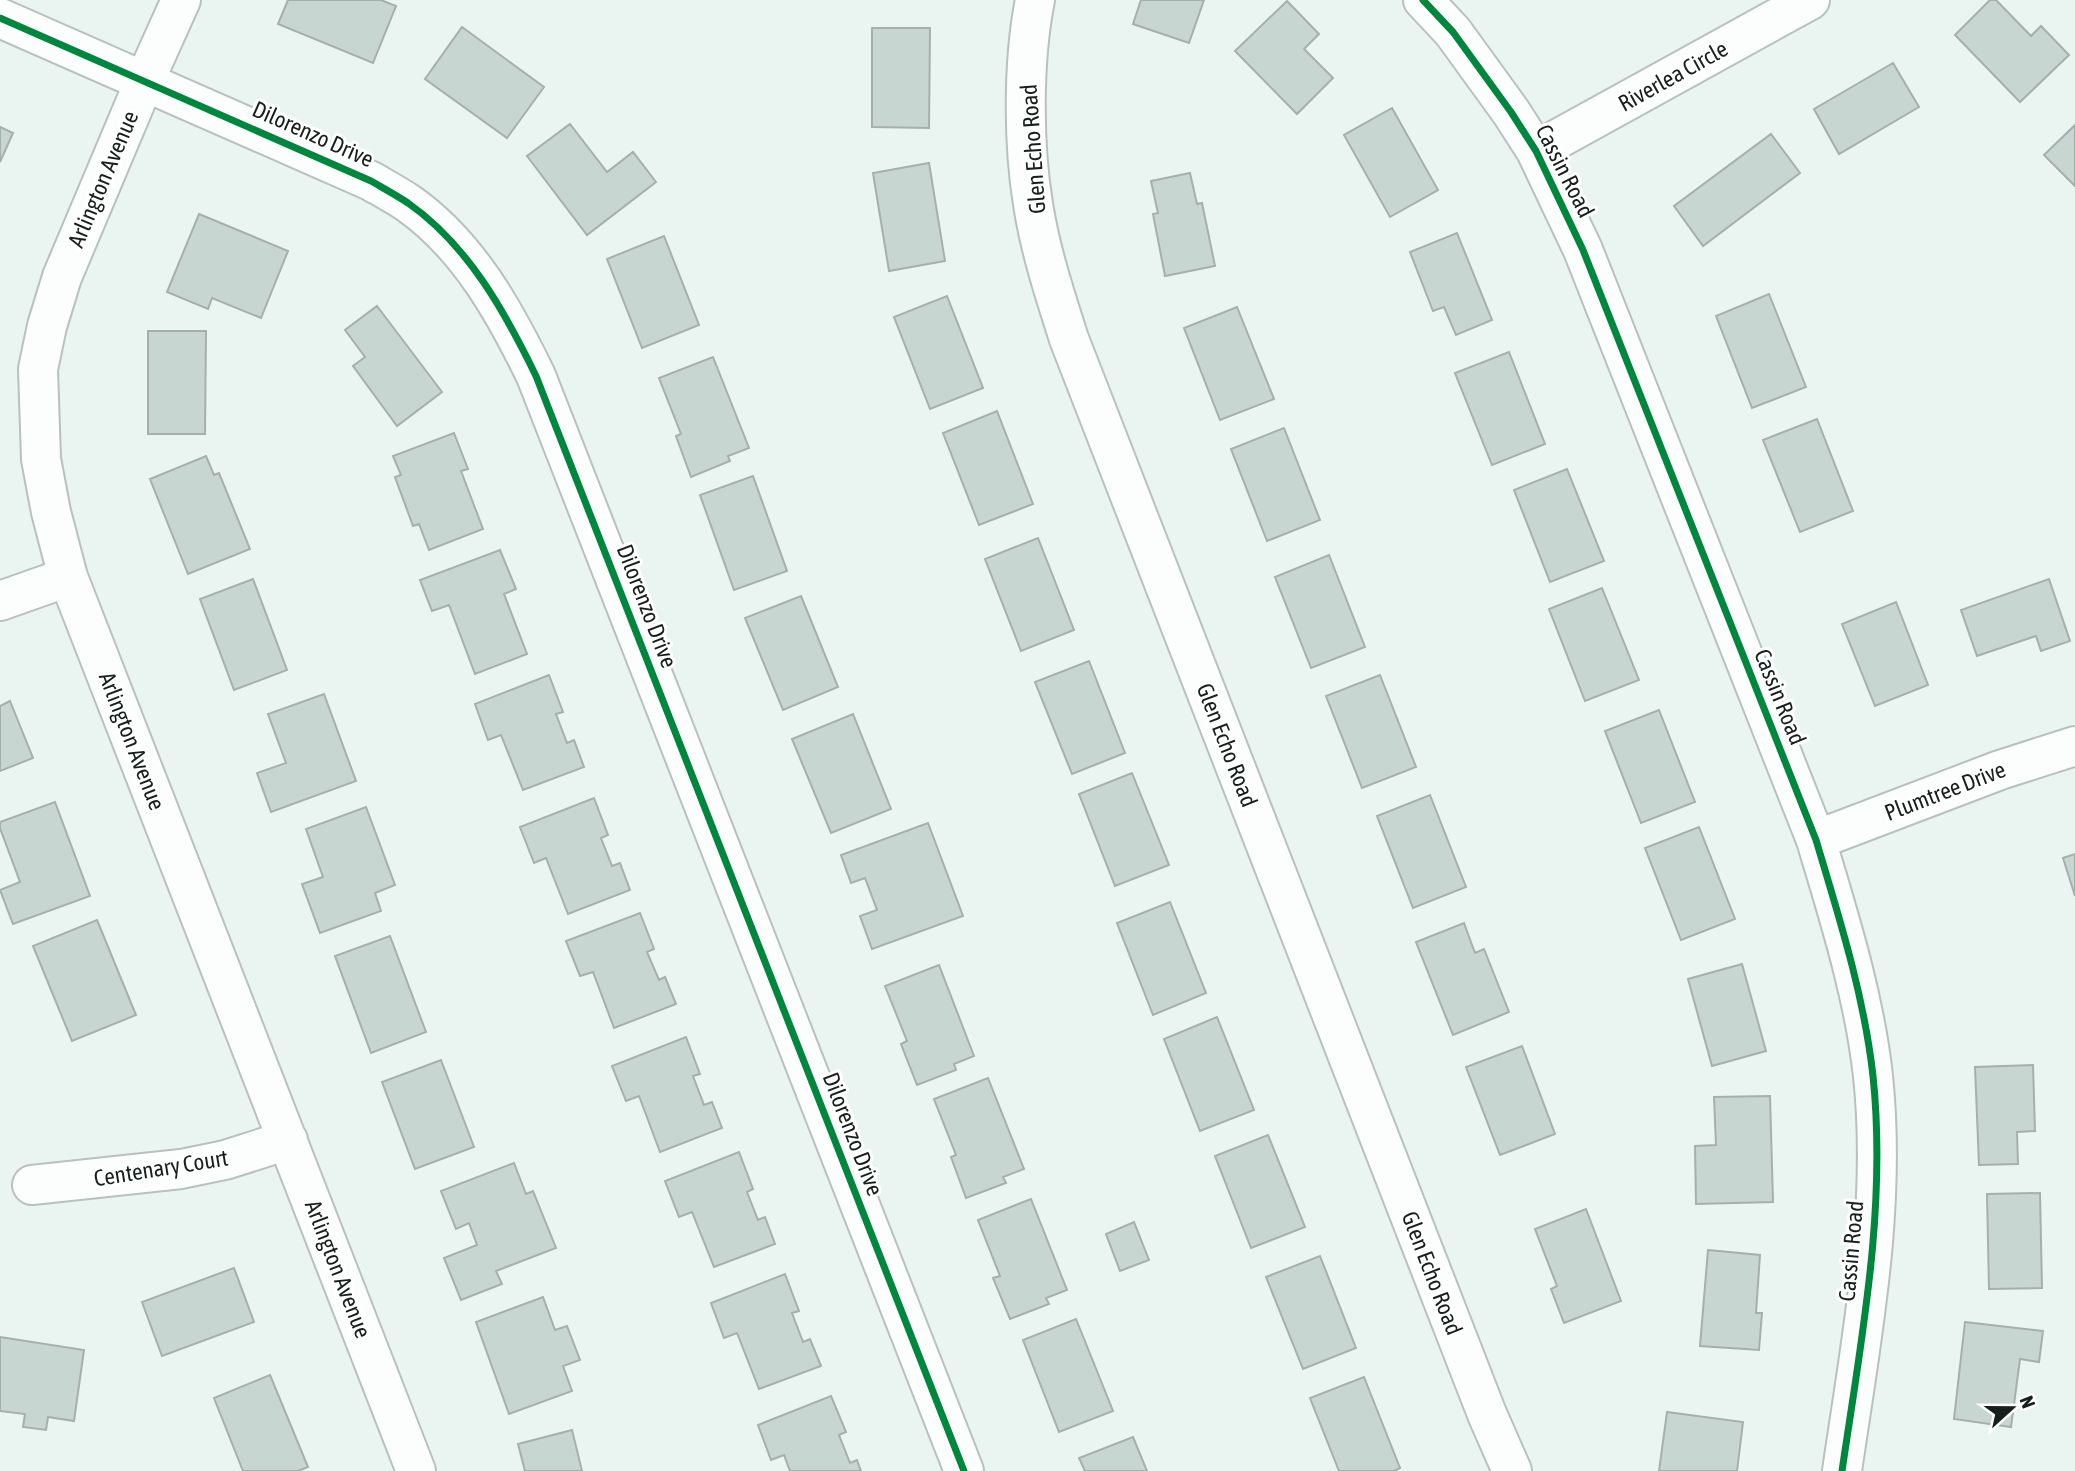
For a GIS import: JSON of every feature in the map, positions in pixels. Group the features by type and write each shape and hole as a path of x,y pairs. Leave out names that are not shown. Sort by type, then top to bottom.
{"street":[{"name":"Arlington Avenue","path":"181,0 62,277 47,326 38,369 41,459 68,577 416,1471"},
{"name":"Glen Echo Road","path":"1035,0 1027,87 1027,141 1033,204 1047,270 1069,339 1487,1414 1512,1471"},
{"name":"Cassin Road","path":"1423,0 1453,32 1536,151 1583,250 1816,840 1840,920 1862,1004 1873,1077 1877,1156 1872,1260 1842,1471"},
{"name":"Riverlea Circle","path":"1536,151 1810,0"},
{"name":"Dilorenzo Drive","path":"0,18 371,181 409,204 438,229 476,271 509,321 537,376 964,1471"},
{"path":"0,601 68,577"},
{"name":"Plumtree Drive","path":"1816,840 2000,769 2075,746"},
{"name":"Centenary Court","path":"32,1185 180,1169 225,1160 288,1140"}],"building":[{"path":"288,0 381,0 396,6 373,63 278,24"},
{"path":"1141,0 1204,0 1189,43 1133,24"},
{"path":"1990,0 1996,0 2031,36 2041,26 2069,55 2020,102 1955,35"},
{"path":"1287,1 1319,34 1304,49 1333,78 1297,114 1235,51"},
{"path":"462,27 544,87 507,138 425,79"},
{"path":"872,28 930,28 929,128 872,127"},
{"path":"1893,63 1919,107 1839,154 1814,109"},
{"path":"1392,108 1438,190 1390,217 1344,135"},
{"path":"570,124 607,172 633,152 656,182 587,235 527,156"},
{"path":"2075,125 2075,186 2044,155"},
{"path":"0,127 13,133 0,162"},
{"path":"1771,134 1800,173 1703,246 1674,206"},
{"path":"929,163 945,261 889,271 873,173"},
{"path":"1190,173 1197,204 1202,203 1215,266 1165,276 1153,214 1158,213 1151,181"},
{"path":"199,214 288,251 261,318 212,298 208,309 167,292"},
{"path":"1457,233 1492,320 1456,335 1444,307 1433,311 1410,252"},
{"path":"664,236 699,325 642,348 607,259"},
{"path":"1769,294 1806,387 1752,408 1716,316"},
{"path":"947,296 983,388 930,409 894,317"},
{"path":"377,306 442,392 397,426 353,366 365,357 345,330"},
{"path":"1237,307 1274,399 1220,420 1184,328"},
{"path":"148,331 206,331 205,434 148,434"},
{"path":"1509,352 1545,444 1492,465 1455,373"},
{"path":"713,357 749,448 728,456 730,461 691,477 676,436 681,434 659,378"},
{"path":"997,411 1033,504 979,525 943,433"},
{"path":"1817,419 1853,511 1800,532 1763,440"},
{"path":"1284,428 1320,520 1267,541 1231,449"},
{"path":"454,433 468,469 461,471 483,529 429,550 419,524 413,526 395,477 401,475 393,456"},
{"path":"206,456 214,475 219,473 250,549 188,574 150,479"},
{"path":"1567,469 1604,561 1550,582 1514,490"},
{"path":"753,476 787,571 734,590 700,495"},
{"path":"1038,538 1074,630 1021,651 985,559"},
{"path":"500,550 516,589 504,594 527,654 475,674 449,605 432,611 420,580"},
{"path":"1329,555 1365,647 1311,668 1275,577"},
{"path":"253,579 287,670 234,690 200,599"},
{"path":"2049,579 2070,641 2041,651 2036,636 1977,656 1961,610"},
{"path":"1602,588 1639,680 1585,701 1549,609"},
{"path":"801,596 838,687 783,710 745,618"},
{"path":"1896,602 1928,685 1875,706 1842,624"},
{"path":"1089,661 1125,753 1072,774 1035,682"},
{"path":"549,675 563,712 556,714 567,743 574,740 584,767 523,790 501,735 488,740 475,704"},
{"path":"1380,675 1416,767 1362,788 1326,696"},
{"path":"324,694 356,781 271,812 257,773 286,763 268,714"},
{"path":"10,701 33,758 0,771 0,706"},
{"path":"1659,710 1695,802 1641,823 1605,731"},
{"path":"853,714 891,809 831,833 792,739"},
{"path":"1132,773 1169,865 1115,886 1079,794"},
{"path":"1430,795 1466,887 1413,908 1377,816"},
{"path":"594,798 608,835 601,838 612,866 620,863 630,890 568,914 546,858 534,863 520,827"},
{"path":"55,802 90,896 13,924 0,890 20,882 0,822"},
{"path":"366,807 395,885 375,893 381,911 320,933 302,884 323,877 306,829"},
{"path":"928,823 963,916 872,949 860,916 877,910 865,878 851,883 841,855"},
{"path":"1699,827 1735,919 1681,940 1645,848"},
{"path":"2075,854 2075,896 2063,858"},
{"path":"1170,902 1206,993 1153,1015 1117,923"},
{"path":"640,913 654,949 647,952 659,980 665,977 676,1004 614,1028 593,972 580,976 566,941"},
{"path":"97,920 136,1015 72,1041 33,946"},
{"path":"1464,923 1475,953 1484,949 1509,1012 1453,1035 1416,942"},
{"path":"390,936 426,1032 371,1053 335,956"},
{"path":"1742,964 1766,1051 1712,1066 1688,979"},
{"path":"939,965 974,1056 954,1064 956,1070 917,1085 901,1044 907,1041 885,986"},
{"path":"1217,1017 1254,1110 1200,1131 1164,1039"},
{"path":"686,1037 700,1074 693,1076 704,1105 712,1102 722,1128 660,1152 639,1096 626,1101 612,1066"},
{"path":"1522,1046 1555,1134 1500,1155 1466,1067"},
{"path":"441,1060 474,1147 415,1169 382,1082"},
{"path":"2033,1065 2035,1131 2017,1132 2018,1164 1979,1165 1975,1067"},
{"path":"988,1078 1024,1169 1003,1177 1006,1183 966,1198 951,1157 956,1155 934,1099"},
{"path":"1770,1096 1773,1202 1696,1204 1695,1146 1716,1145 1714,1097"},
{"path":"1268,1135 1305,1227 1251,1248 1215,1156"},
{"path":"739,1152 753,1189 747,1192 758,1220 765,1217 775,1244 714,1267 692,1212 679,1217 665,1181"},
{"path":"514,1163 526,1194 533,1191 556,1248 496,1271 502,1284 461,1300 444,1258 477,1245 469,1223 456,1229 441,1191"},
{"path":"2040,1193 2042,1288 1989,1289 1987,1194"},
{"path":"1031,1199 1067,1290 1046,1298 1049,1304 1010,1319 993,1278 1000,1276 978,1220"},
{"path":"1586,1209 1621,1301 1564,1323 1551,1289 1557,1286 1535,1229"},
{"path":"1134,1222 1149,1260 1120,1271 1106,1234"},
{"path":"1708,1250 1760,1255 1756,1313 1762,1313 1759,1350 1700,1346"},
{"path":"1320,1256 1356,1348 1303,1369 1266,1277"},
{"path":"234,1268 254,1322 162,1356 142,1302"},
{"path":"785,1274 799,1311 792,1313 803,1342 810,1339 821,1366 759,1389 737,1333 724,1338 711,1303"},
{"path":"543,1297 555,1330 567,1326 580,1360 563,1366 572,1391 509,1414 476,1322"},
{"path":"1076,1319 1113,1411 1059,1432 1023,1340"},
{"path":"1965,1322 2043,1331 2039,1362 2020,1359 2011,1427 1954,1419"},
{"path":"0,1337 84,1350 74,1421 48,1417 46,1430 23,1427 25,1414 0,1411"},
{"path":"270,1375 308,1467 298,1471 243,1471 214,1398"},
{"path":"1364,1377 1400,1468 1394,1471 1339,1471 1310,1398"},
{"path":"831,1396 846,1432 839,1435 850,1463 857,1460 861,1471 790,1471 784,1455 771,1460 758,1425"},
{"path":"1667,1412 1743,1422 1737,1471 1659,1471"},
{"path":"572,1430 582,1471 525,1471 518,1444"},
{"path":"1133,1437 1147,1471 1085,1471 1079,1458"}],"cycle path":[{"path":"1423,0 1453,32 1536,151 1583,250 1816,840 1842,927 1869,1046 1873,1076 1877,1175 1870,1274 1842,1471"},
{"path":"0,18 371,181 408,203 429,220 467,259 483,281 536,376 964,1471"}]}
